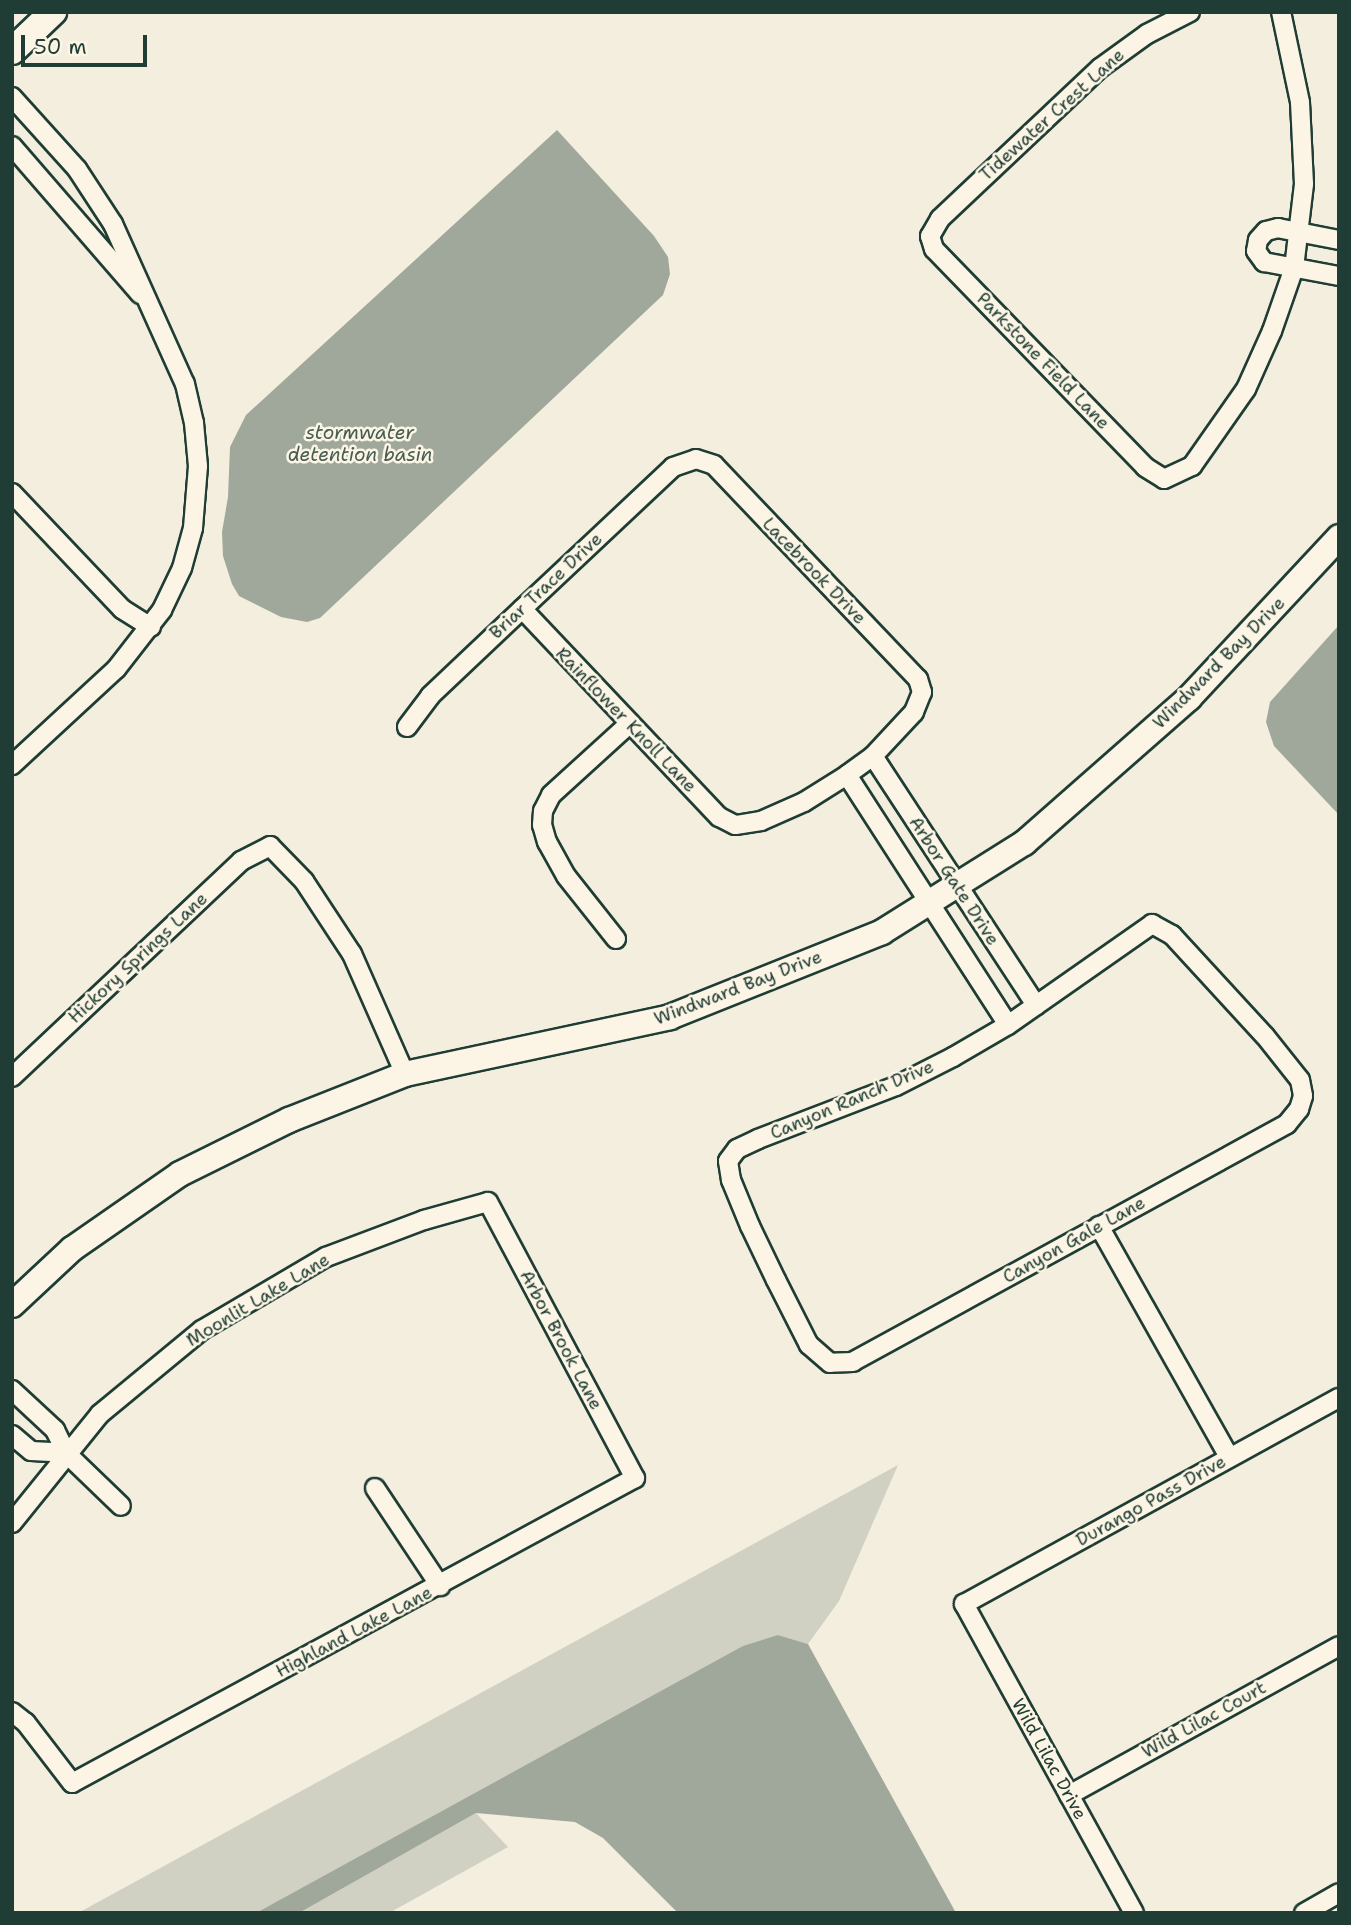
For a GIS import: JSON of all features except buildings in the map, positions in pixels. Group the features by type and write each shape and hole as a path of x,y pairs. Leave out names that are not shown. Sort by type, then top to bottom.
{"main road":[{"path":"12,51 53,12"}],"street":[{"name":"Tidewater Crest Lane","path":"930,236 940,219 1100,68 1147,34 1190,12"},
{"path":"1281,12 1300,102 1304,184 1294,268"},
{"path":"12,97 77,169 102,204 122,241 185,383 194,423 198,466 197,508 185,557 172,591 151,627 116,669 12,765"},
{"path":"12,146 147,302"},
{"path":"1339,240 1278,228 1266,231 1258,240 1256,251 1264,262 1339,276"},
{"name":"Parkstone Field Lane","path":"930,236 934,249 1145,467 1164,479 1192,466 1246,389 1272,331 1294,268"},
{"name":"Briar Trace Drive","path":"407,727 430,696 673,467 696,459"},
{"name":"Lacebrook Drive","path":"696,459 714,465 918,679 922,692 914,712 873,756"},
{"path":"12,493 122,609 151,627"},
{"name":"Windward Bay Drive","path":"12,1305 72,1249 180,1174 289,1119 405,1074 670,1017 882,933 1024,843 1189,698 1339,537"},
{"name":"Rainflower Knoll Lane","path":"522,609 719,817 735,825 761,821 804,802 847,775"},
{"path":"616,939 566,876 547,842 543,818 551,795 630,723"},
{"path":"847,775 873,756"},
{"name":"Arbor Gate Drive","path":"873,756 1036,1006"},
{"name":"Arbor Gate Drive","path":"847,775 1008,1025"},
{"name":"Hickory Springs Lane","path":"12,1077 241,861 270,846 304,881 352,954 405,1074"},
{"name":"Canyon Ranch Drive","path":"830,1363 809,1345 750,1226 731,1180 728,1161 737,1149 896,1086 1008,1025 1152,924 1172,935 1265,1036 1300,1080 1303,1096"},
{"name":"Canyon Gale Lane","path":"830,1363 853,1362 1287,1124 1299,1109 1303,1096"},
{"name":"Moonlit Lake Lane","path":"12,1522 100,1414 213,1324 326,1257 424,1220 488,1202"},
{"name":"Arbor Brook Lane","path":"488,1202 635,1478"},
{"path":"1099,1227 1229,1457"},
{"path":"12,1390 55,1430 66,1453 121,1506"},
{"name":"Durango Pass Drive","path":"964,1604 1339,1398"},
{"path":"12,1435 31,1451 66,1453"},
{"name":"Highland Lake Lane","path":"12,1712 26,1723 72,1783 635,1478"},
{"path":"375,1488 440,1586"},
{"name":"Wild Lilac Drive","path":"964,1604 1134,1913"},
{"name":"Wild Lilac Court","path":"1069,1795 1339,1646"},
{"path":"1304,1913 1339,1893"}],"shaded area":[{"path":"898,1465 839,1601 808,1644 778,1635 256,1913 78,1913"},
{"path":"476,1813 508,1847 389,1913 299,1913"}],"water":[{"name":"stormwater detention basin","path":"557,130 654,236 668,257 670,274 663,295 320,618 307,622 281,617 239,596 223,556 222,532 228,497 230,447 246,415"},
{"path":"1339,625 1339,815 1274,746 1266,722 1270,702"},
{"path":"778,1635 808,1644 956,1913 678,1913 603,1838 575,1822 476,1813 299,1913 256,1913 743,1646"}]}
